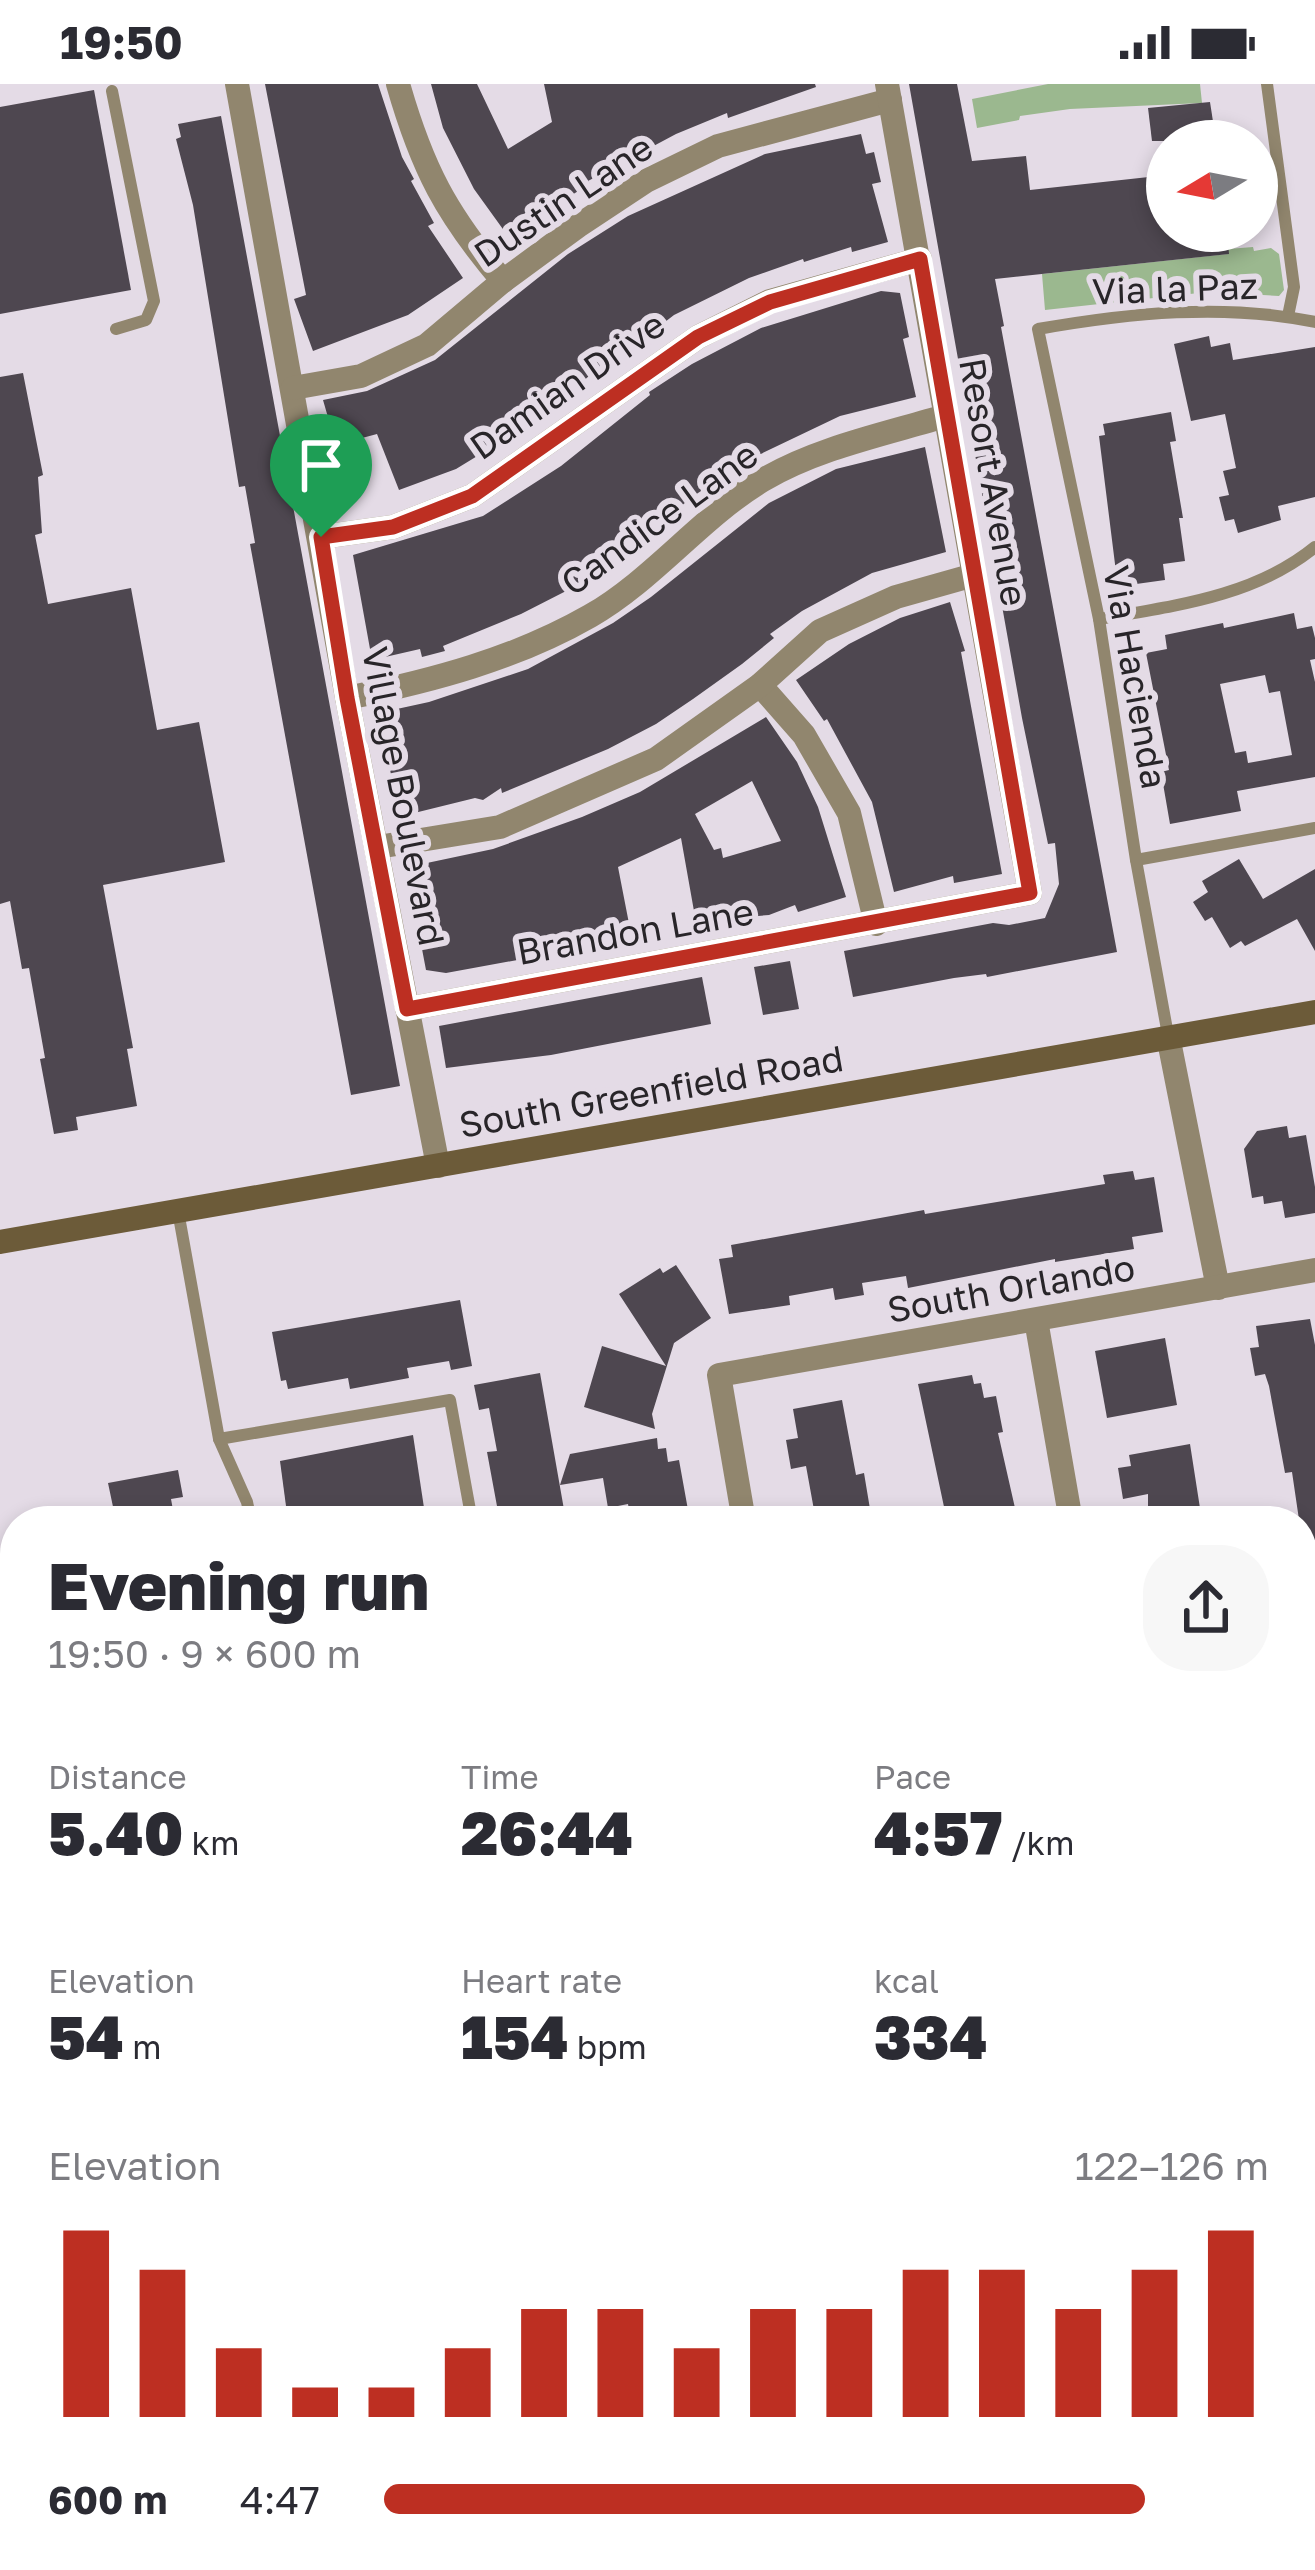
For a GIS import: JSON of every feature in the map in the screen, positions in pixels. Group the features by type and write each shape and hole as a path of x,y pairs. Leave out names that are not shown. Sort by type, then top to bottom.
{"main road":[{"name":"South Greenfield Road","path":"0,1242 1315,1012"}],"street":[{"name":"Village Boulevard","path":"237,84 347,698 438,1166"},
{"path":"398,84 415,143 442,202 502,281"},
{"name":"Dustin Lane","path":"292,388 361,376 427,345 502,281 646,181 718,146 888,92"},
{"name":"Resort Avenue","path":"888,92 1030,893"},
{"name":"Damian Drive","path":"321,537 393,527 472,496 698,337 770,302 920,259"},
{"name":"Candice Lane","path":"347,698 431,681 504,656 592,616 763,480 830,452 945,416"},
{"path":"378,847 500,827 656,759 760,685 820,631 896,597 974,575"},
{"path":"760,685 804,735 849,814 876,924"},
{"name":"Brandon Lane","path":"407,1009 1030,893"},
{"path":"1168,1036 1218,1288"},
{"name":"South Orlando","path":"741,1506 719,1375 1315,1270"},
{"path":"1036,1320 1068,1506"}],"lane":[{"path":"1267,84 1294,287 1288,316"},
{"path":"112,92 154,302 146,320 116,329"},
{"name":"Via la Paz","path":"1038,329 1108,316 1260,311 1315,322"},
{"name":"Via Hacienda","path":"1038,329 1099,619 1168,1036"},
{"path":"1099,619 1215,598 1300,559 1315,547"},
{"path":"1136,860 1315,828"},
{"path":"178,1211 220,1439 248,1506"},
{"path":"220,1439 451,1400 469,1506"}],"green space":[{"path":"1048,84 1200,84 1202,103 1070,109 977,128 972,99"},
{"path":"1276,252 1284,290 1279,296 1208,292 1045,310 1042,274"}],"building":[{"path":"265,84 378,84 411,181 434,223 428,226 463,278 408,315 313,351 294,299 306,295"},
{"path":"431,84 477,84 508,149 552,122 544,84 816,87 728,118 727,113 676,134 588,181 590,184 555,205 552,200 505,232 474,189 443,128"},
{"path":"909,84 957,84 972,161 1026,156 1030,190 1146,177 1146,252 1229,254 995,279 1117,952 853,997 844,951 1045,918 1059,884 1055,843 1048,844"},
{"path":"94,90 131,290 0,314 0,107"},
{"path":"1210,102 1213,120 1149,120 1148,108"},
{"path":"221,116 400,1086 351,1095 250,544 255,543 245,486 239,487 193,205 176,139 181,137 178,124"},
{"path":"861,134 866,154 874,152 881,182 872,184 888,242 803,259 749,278 674,315 639,342 635,336 543,416 456,469 399,490 377,434 336,445 323,400 367,391 435,360 568,254 628,216 765,154"},
{"path":"881,291 900,293 909,337 903,339 916,397 840,416 746,461 568,590 443,646 445,651 422,657 420,649 372,660 353,555 483,516 561,466 649,392 692,364 761,328"},
{"path":"1209,336 1211,347 1230,343 1233,360 1315,347 1315,497 1278,506 1281,520 1238,533 1234,519 1225,521 1219,497 1229,495 1223,471 1236,468 1225,414 1191,421 1174,344"},
{"path":"23,373 43,475 38,477 42,533 35,535 48,604 131,588 157,730 199,722 225,862 103,885 133,1048 127,1049 137,1106 76,1117 78,1130 54,1134 29,968 22,969 10,901 0,904 0,377"},
{"path":"1171,412 1176,441 1170,442 1185,561 1163,564 1165,580 1129,585 1127,570 1116,572 1099,436 1105,435 1103,424"},
{"path":"925,447 946,552 872,573 802,611 693,699 608,749 502,793 501,788 483,800 398,817 390,769 395,768 383,712 528,669 651,597 769,503 836,469"},
{"path":"950,602 965,651 961,652 1002,874 954,883 953,876 894,892 872,802 827,719 796,680 849,644 900,618"},
{"path":"1294,613 1297,629 1312,626 1315,777 1237,791 1241,811 1170,824 1161,772 1169,770 1146,653 1167,649 1165,635 1223,623 1224,628","holes":["1265,675 1269,693 1280,691 1292,755 1248,763 1246,751 1235,753 1220,684"]},
{"path":"766,717 797,762 818,807 846,897 798,912 795,905 769,915 697,928 681,838 618,867 632,939 446,973 426,970 408,867 493,849 640,792","holes":["752,781 781,841 723,858 721,848 714,850 695,814"]},
{"path":"1239,859 1263,899 1315,869 1315,951 1297,919 1245,946 1241,941 1230,948 1212,917 1205,921 1193,902 1208,892 1202,881"},
{"path":"790,961 799,1009 763,1015 754,967"},
{"path":"702,977 711,1024 551,1055 446,1068 439,1026"},
{"path":"1287,1126 1289,1138 1306,1135 1315,1213 1285,1218 1282,1201 1264,1204 1263,1196 1252,1198 1244,1149 1257,1131"},
{"path":"1133,1171 1135,1180 1154,1177 1163,1232 1132,1237 1134,1249 908,1288 906,1276 862,1283 864,1295 835,1300 833,1288 789,1296 790,1305 729,1314 719,1259 733,1257 731,1245 1105,1184 1103,1175"},
{"path":"676,1265 711,1318 674,1343 652,1414 655,1429 584,1407 602,1346 666,1366 619,1294 660,1268 663,1273"},
{"path":"460,1300 472,1366 451,1370 449,1361 407,1368 409,1378 350,1389 348,1378 288,1389 286,1380 281,1381 272,1332"},
{"path":"1310,1319 1315,1345 1315,1506 1297,1506 1292,1472 1285,1473 1269,1386 1265,1374 1255,1376 1250,1348 1259,1347 1256,1326"},
{"path":"1165,1338 1177,1405 1107,1418 1095,1351"},
{"path":"540,1373 563,1506 497,1506 487,1452 497,1451 489,1408 479,1410 474,1385"},
{"path":"972,1375 974,1384 981,1383 984,1398 996,1396 1003,1432 998,1433 1015,1506 944,1506 918,1384"},
{"path":"842,1400 856,1475 864,1473 870,1506 813,1506 806,1466 791,1469 786,1440 798,1438 793,1409"},
{"path":"413,1435 424,1506 286,1506 280,1461"},
{"path":"657,1438 658,1449 666,1448 668,1462 679,1460 687,1506 608,1506 603,1478 560,1485 570,1454"},
{"path":"1190,1444 1200,1506 1148,1506 1148,1494 1123,1499 1118,1468 1131,1466 1129,1455"},
{"path":"178,1470 183,1497 171,1499 172,1506 113,1506 108,1483"}],"route":[{"path":"920,259 1030,893 407,1009 321,537 393,527 472,496 698,337 770,302 920,259"}]}
